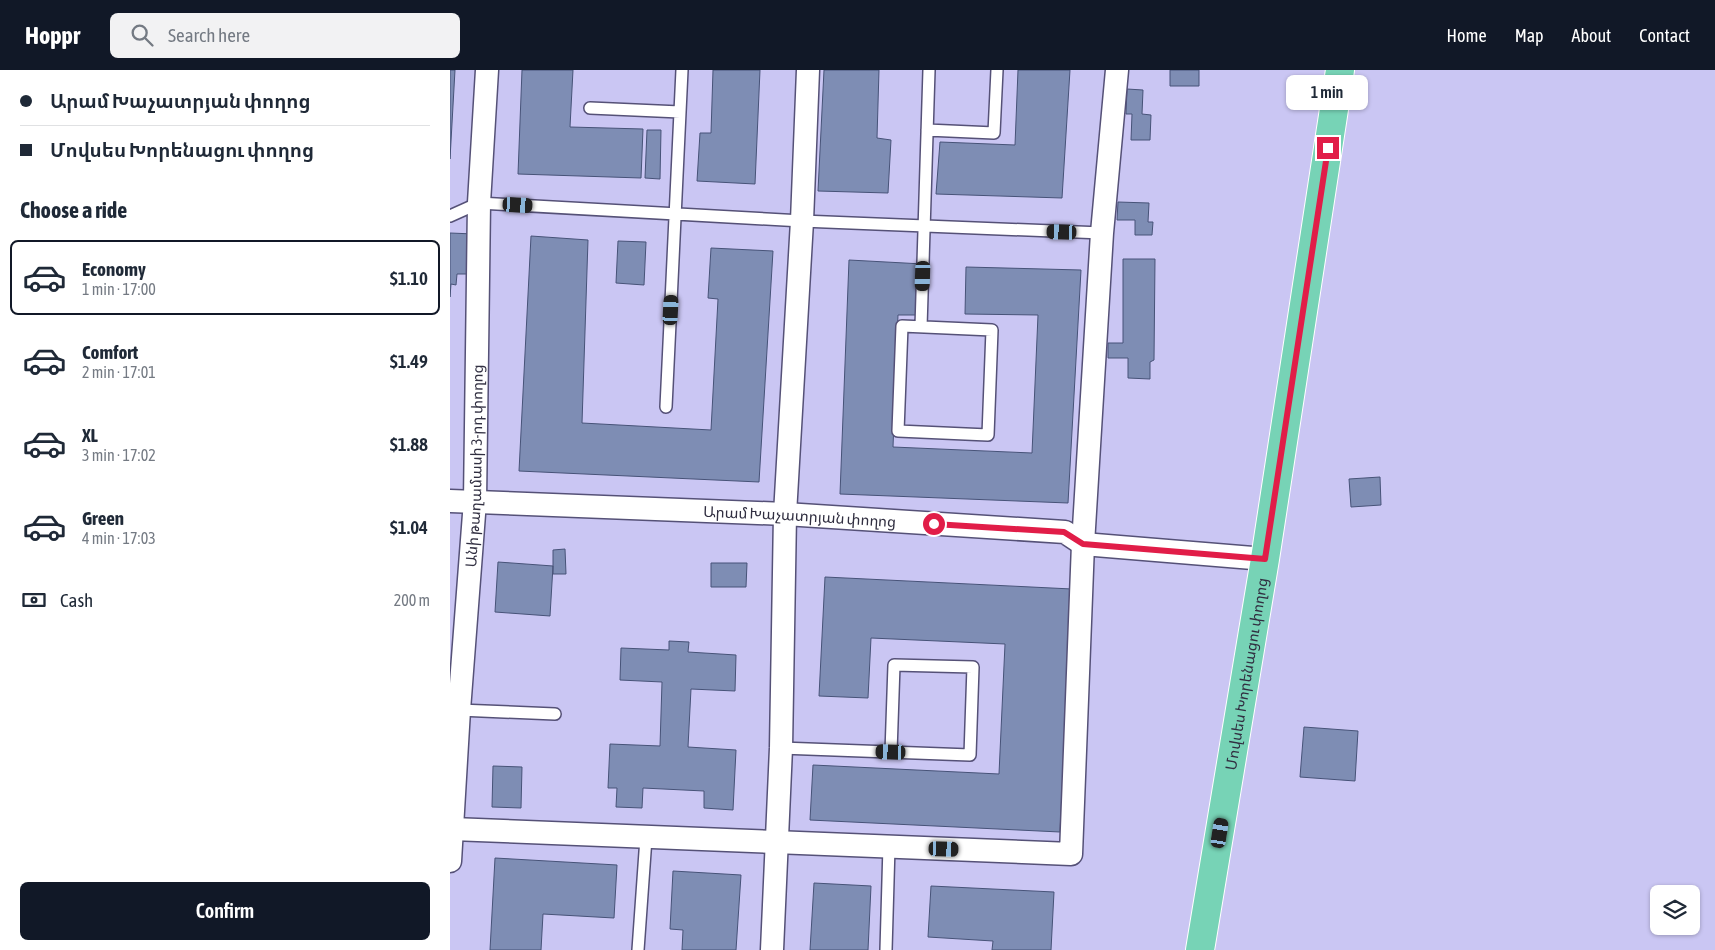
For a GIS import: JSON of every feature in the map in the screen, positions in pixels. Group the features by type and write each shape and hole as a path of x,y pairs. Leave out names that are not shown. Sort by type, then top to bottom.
{"highway":[{"name":"Մովսես Խորենացու փողոց","path":"1200,950 1265,559 1340,70"}],"street":[{"name":"Անի թաղամասի 3-րդ փողոց","path":"450,861 475,501 479,203 487,70"},
{"path":"772,950 781,748 784,514 802,221 808,70"},
{"path":"452,829 1071,854 1083,544 1102,233 1117,70"},
{"name":"Արամ Խաչատրյան փողոց","path":"450,501 784,514 1064,532 1083,544 1265,559"}],"lane":[{"path":"666,407 682,70"},
{"path":"922,327 929,70"},
{"path":"927,130 994,133 996,70"},
{"path":"590,108 680,112"},
{"path":"450,216 479,203 802,221 1102,233"},
{"path":"902,326 922,327 992,330 988,435 898,431 902,326"},
{"path":"781,748 970,755 973,667 894,665 891,752"},
{"path":"459,710 555,714"},
{"path":"638,950 646,838"},
{"path":"886,950 889,846"}],"building":[{"path":"450,70 455,70 450,159"},
{"path":"522,70 573,70 570,127 643,129 641,178 518,174"},
{"path":"713,70 760,70 755,184 697,181 700,133 711,133"},
{"path":"824,70 879,70 877,138 891,140 888,193 818,191"},
{"path":"1018,70 1070,70 1062,198 936,194 940,142 1015,145"},
{"path":"1170,70 1199,70 1199,86 1170,86"},
{"path":"1127,89 1143,90 1142,114 1151,115 1150,140 1131,140 1132,114 1126,114"},
{"path":"647,130 661,130 660,179 645,178"},
{"path":"1118,202 1149,203 1148,222 1153,222 1152,235 1135,235 1135,220 1117,220"},
{"path":"450,233 474,234 472,274 457,274 456,285 451,284 450,297"},
{"path":"531,236 588,240 582,423 711,430 718,299 708,298 711,248 773,251 759,482 519,471"},
{"path":"618,241 646,242 644,285 616,283"},
{"path":"1123,259 1155,259 1154,360 1150,362 1150,379 1128,378 1128,358 1108,358 1108,343 1123,343"},
{"path":"849,260 923,264 921,315 898,315 893,447 1032,453 1038,315 965,314 966,267 1081,270 1068,503 840,494"},
{"path":"1380,477 1381,505 1351,507 1349,479"},
{"path":"565,549 566,574 553,574 553,550"},
{"path":"498,562 553,566 550,616 495,612"},
{"path":"711,563 747,563 746,587 711,587"},
{"path":"825,577 1072,589 1060,832 810,820 813,765 999,774 1005,644 871,638 868,698 819,696"},
{"path":"669,641 689,642 688,652 736,655 735,691 691,689 688,747 736,750 733,810 704,808 704,791 643,788 642,808 616,807 617,788 608,788 610,744 660,746 662,682 620,680 621,648 669,650"},
{"path":"1304,727 1358,731 1355,781 1300,777"},
{"path":"493,766 522,767 521,808 492,807"},
{"path":"495,858 617,865 614,918 543,914 541,950 490,950"},
{"path":"673,871 741,875 736,950 682,950 683,930 670,929"},
{"path":"814,883 871,886 868,950 810,950"},
{"path":"931,886 1054,892 1051,950 992,950 993,941 928,937"}],"route":[{"path":"934,524 1064,532 1083,544 1265,559 1328,148"}]}
